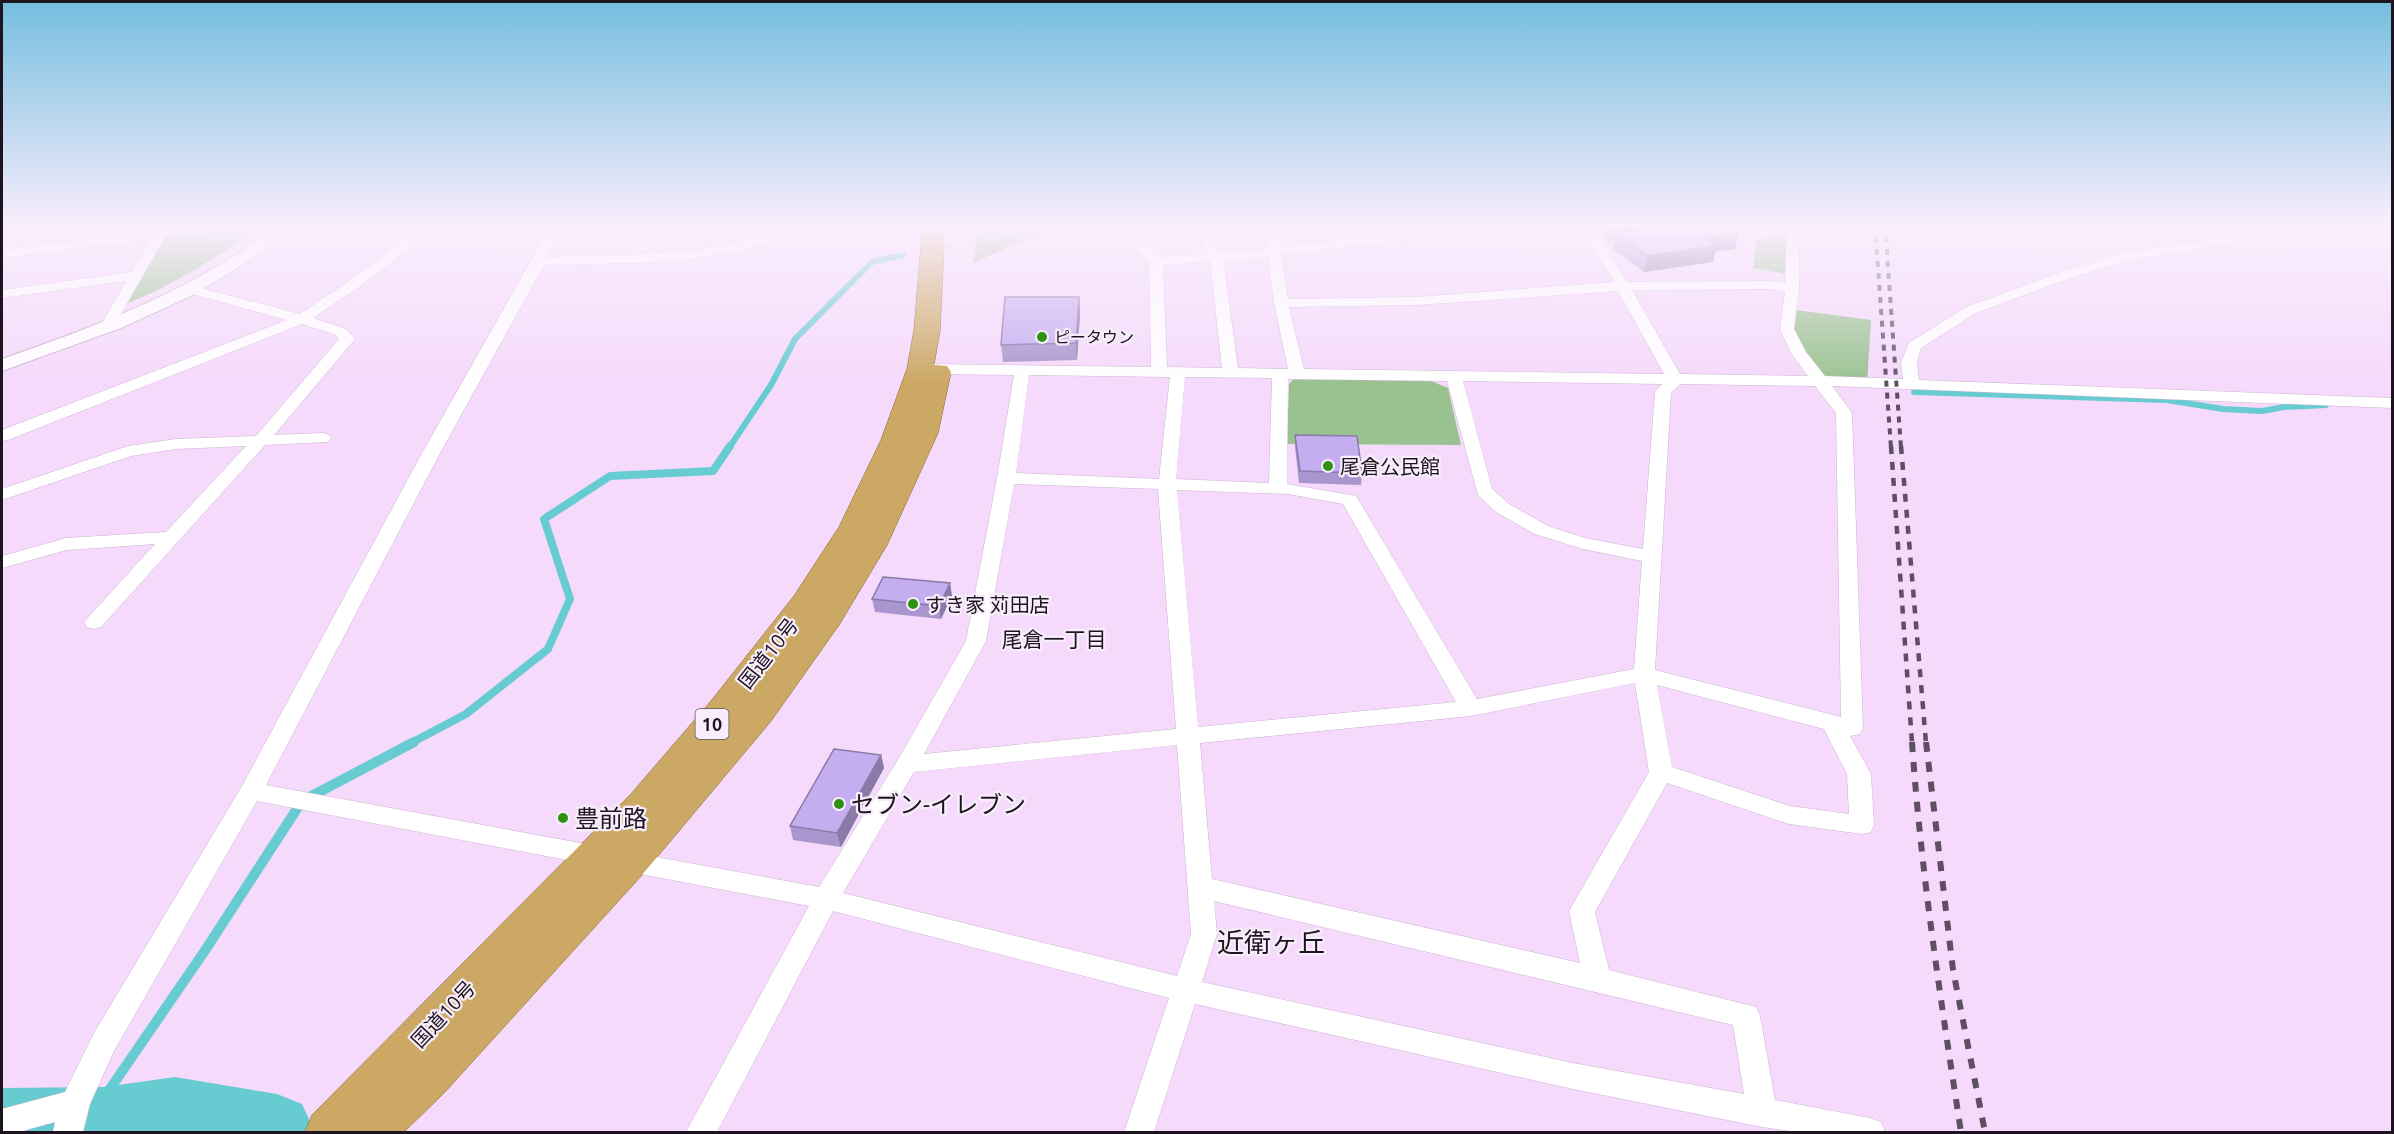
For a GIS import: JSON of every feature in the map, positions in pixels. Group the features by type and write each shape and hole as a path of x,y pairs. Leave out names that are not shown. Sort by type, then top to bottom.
{"highway":[{"name":"国道10号","path":"330,1132 610,860 758,712 827,617 871,545 919,443 929,370 949,323 947,278"},
{"name":"国道10号","path":"369,1132 427,1077 610,860"}],"street":[{"path":"2,294 120,278"},
{"path":"108,325 133,278"},
{"path":"2,365 108,325 190,289 209,278"},
{"path":"2,436 302,320 362,278"},
{"path":"68,1132 75,1103 104,1042 251,791 430,455 529,278"},
{"path":"1139,1132 1204,934 1167,484 1168,372 1158,278"},
{"path":"1219,278 1231,374"},
{"path":"1278,488 1289,374 1279,278"},
{"path":"1618,278 1675,380"},
{"path":"907,764 1471,708 1644,674 1852,728 1844,413 1798,352 1786,329 1792,278"},
{"path":"1911,385 1910,362 1914,346 1971,310 2058,278"},
{"path":"1281,303 1417,301 1623,286 1770,285 1792,289"},
{"path":"94,622 261,440 347,339 341,332 190,289"},
{"path":"929,370 1821,381 2392,403"},
{"path":"701,1132 826,899 907,764 976,640 1006,478 1022,372"},
{"path":"1454,377 1484,491 1497,504 1517,520 1567,540 1652,557"},
{"path":"1597,979 1582,911 1661,772 1644,674 1663,392 1675,380"},
{"path":"2,495 128,451 176,444 321,438"},
{"path":"1006,478 1278,488 1350,500 1471,708"},
{"path":"2,562 66,544 171,537"},
{"path":"1661,772 1789,815 1862,825 1858,774 1832,723"},
{"path":"251,791 826,899 1185,990 1562,1074 1861,1132"},
{"path":"1200,887 1746,1016 1762,1113"},
{"path":"2,1124 75,1103"}],"green space":[{"path":"130,278 179,278 153,292 114,309"},
{"path":"1788,309 1871,320 1867,383 1821,381 1799,353"},
{"path":"1294,379 1431,381 1448,388 1461,445 1287,444 1289,384"}],"building":[{"name":"ピータウン","path":"1005,297 1079,297 1076,343 1001,345"},
{"name":"尾倉公民館","path":"1295,435 1357,436 1362,473 1300,471"},
{"path":"883,577 950,583 939,606 872,599"},
{"name":"セブン-イレブン","path":"834,749 881,755 837,833 790,826"}],"waterway":[{"path":"729,448 771,385 795,339 856,278"},
{"path":"1914,392 2167,400 2223,409 2262,411 2284,407 2326,405"},
{"path":"411,743 466,714 548,649 570,599 544,519 610,476 713,471 730,446"},
{"path":"88,1121 206,949 302,801 414,742"},
{"path":"2,1122 104,1121 175,1111 277,1128"}],"railway":[{"path":"1879,278 1891,448"},
{"path":"1889,278 1901,448"},
{"path":"1891,446 1912,743"},
{"path":"1901,446 1926,743"},
{"path":"1912,742 1926,889 1961,1132"},
{"path":"1926,742 1953,970 1985,1132"}],"place":[{"name":"ピータウン","path":"1042,337"},
{"name":"尾倉公民館","path":"1328,466"},
{"name":"すき家 苅田店","path":"913,604"},
{"name":"セブン-イレブン","path":"839,804"},
{"name":"豊前路","path":"563,818"}],"district":[{"name":"尾倉一丁目","path":"1054,639"},
{"name":"近衛ヶ丘","path":"1271,942"}]}
